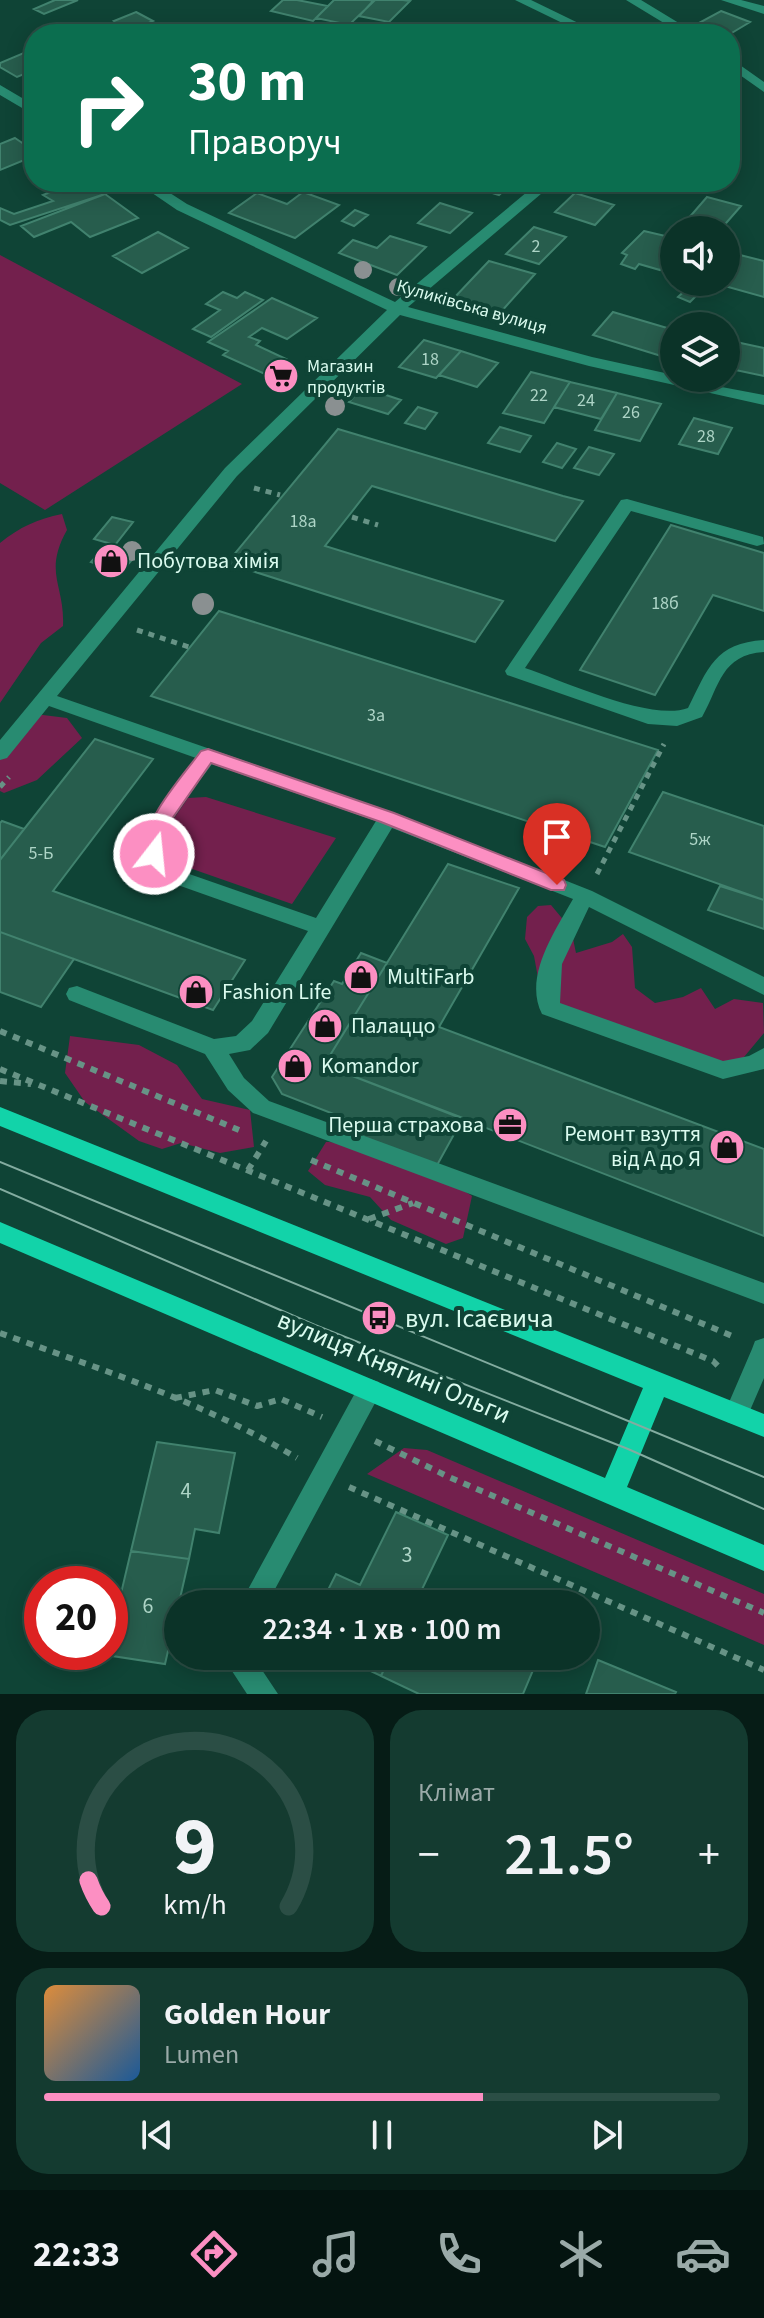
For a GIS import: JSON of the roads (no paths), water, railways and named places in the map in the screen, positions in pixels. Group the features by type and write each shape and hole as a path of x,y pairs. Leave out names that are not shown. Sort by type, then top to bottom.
{"main road":[{"path":"0,1116 764,1426"},
{"name":"вулиця Княгині Ольги","path":"0,1232 764,1558"},
{"path":"612,1494 628,1449 658,1383"}],"street":[{"path":"521,0 573,24"},
{"path":"632,0 675,24"},
{"path":"727,0 764,10"},
{"path":"740,70 764,88"},
{"path":"0,89 24,105"},
{"name":"Куликівська вулиця","path":"159,192 182,207 397,309 589,361 764,400"},
{"path":"0,753 231,472 397,309 536,192"},
{"path":"757,541 627,504 514,671 648,717 677,719 695,712 725,656 744,646 764,646"},
{"path":"44,698 388,818 585,896 764,987"},
{"path":"208,755 156,828 154,854 165,873 319,927"},
{"path":"77,994 213,1048 242,1044 260,1027 388,818"},
{"path":"585,896 550,962 545,989 550,1008 723,1070 755,1064 764,1057"},
{"path":"213,1048 236,1084 261,1107 764,1294"},
{"path":"736,1414 764,1350"},
{"path":"261,1590 370,1390"},
{"path":"246,1670 264,1694"}],"tram line":[{"path":"0,1162 764,1477"},
{"path":"0,1189 315,1325 628,1449 764,1509"}],"place":[{"name":"Магазин продуктів","path":"281,376"},
{"name":"Побутова хімія","path":"111,561"},
{"name":"MultiFarb","path":"361,977"},
{"name":"Fashion Life","path":"196,992"},
{"name":"Палаццо","path":"325,1026"},
{"name":"Komandor","path":"295,1066"},
{"name":"Перша страхова","path":"510,1125"},
{"name":"Ремонт взуття від А до Я","path":"727,1147"},
{"name":"вул. Ісаєвича","path":"379,1318"}]}
